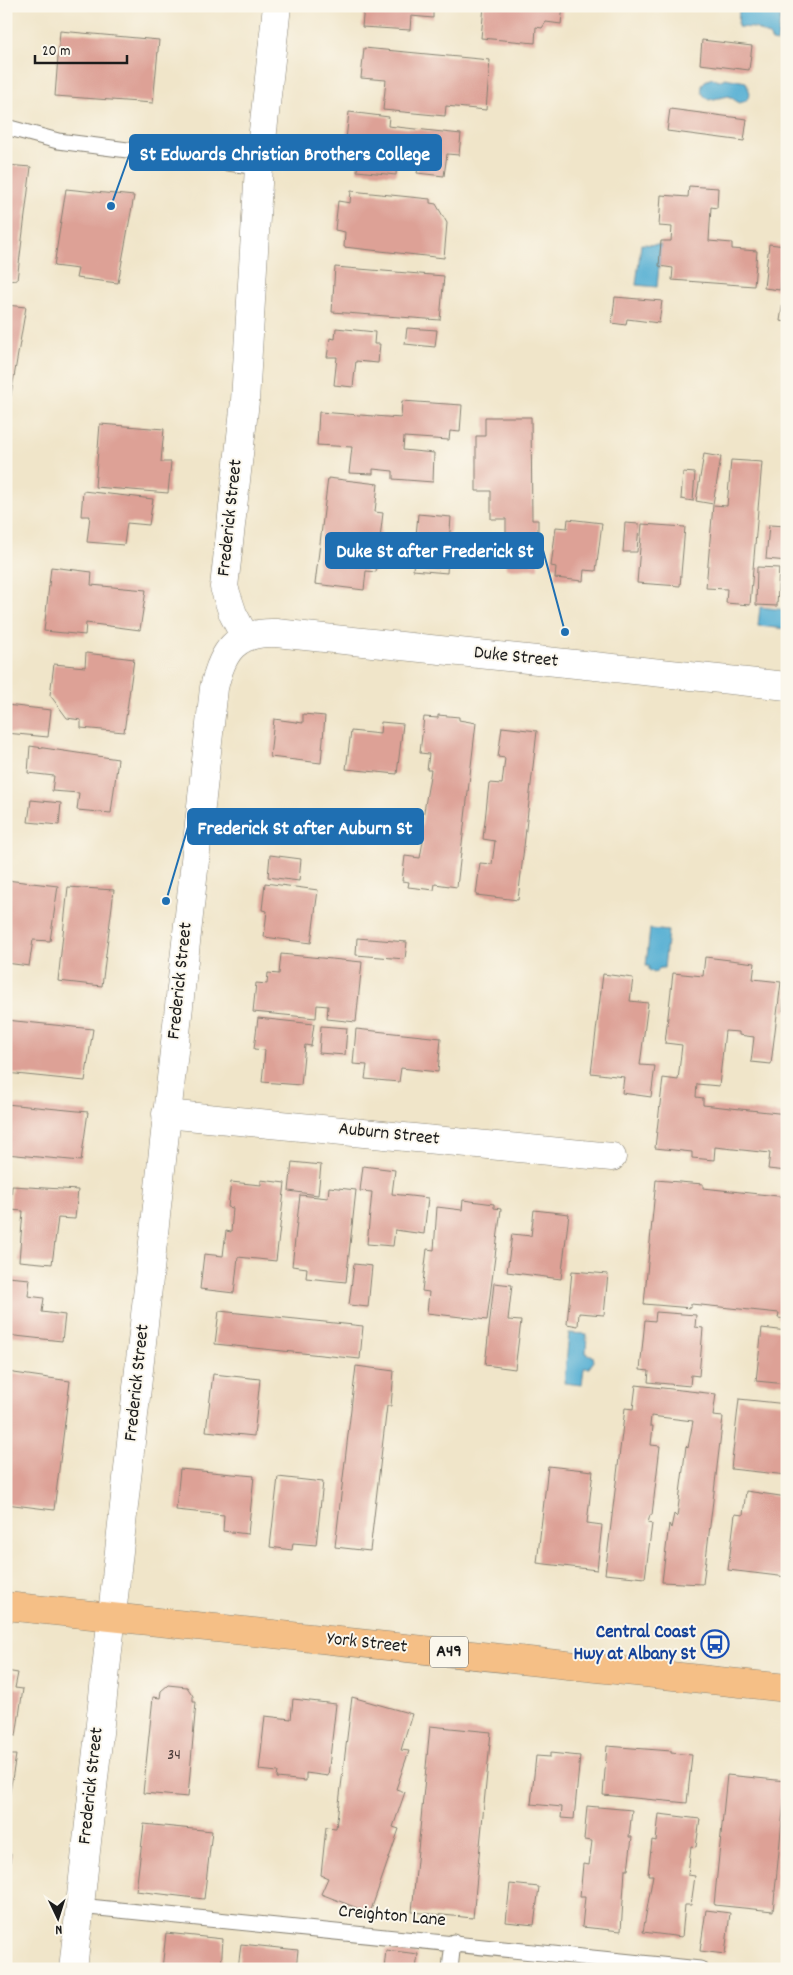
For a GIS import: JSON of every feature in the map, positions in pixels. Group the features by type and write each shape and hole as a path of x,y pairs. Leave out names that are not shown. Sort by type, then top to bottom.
{"highway":[{"name":"York Street","path":"6,1606 787,1688"}],"street":[{"name":"Frederick Street","path":"73,1969 214,688 222,660 234,645 245,636 233,614 224,588 245,400 258,167 277,6"},
{"name":"Duke Street","path":"245,636 276,633 787,686"},
{"name":"Auburn Street","path":"166,1114 612,1157"}],"lane":[{"path":"6,127 58,140 258,167"},
{"name":"Creighton Lane","path":"79,1906 453,1942 700,1969"},
{"path":"450,1969 453,1942"}],"water":[{"path":"739,9 781,13 777,42 772,41 769,36 755,28 738,27"},
{"path":"712,78 719,81 725,78 746,82 750,93 745,101 739,103 729,96 709,100 703,94 702,89 705,81"},
{"path":"641,244 661,245 657,287 636,285"},
{"path":"760,607 787,610 787,629 758,626"},
{"path":"650,929 668,931 664,968 660,968 654,973 649,970 649,966 646,966"},
{"path":"569,1333 587,1334 586,1353 593,1356 594,1361 589,1368 584,1368 582,1385 564,1383"}],"building":[{"path":"364,6 433,6 433,18 411,16 410,30 362,27"},
{"path":"484,6 563,6 561,24 546,22 542,28 536,27 535,43 481,38"},
{"path":"60,31 159,40 153,103 55,96"},
{"path":"702,40 752,46 749,70 700,64"},
{"path":"364,48 490,60 486,110 446,106 445,116 383,110 386,80 361,78"},
{"path":"670,109 747,119 744,141 667,131"},
{"path":"349,112 389,117 388,126 461,134 459,155 447,154 444,176 417,173 419,164 397,161 396,175 357,171 359,151 345,149"},
{"path":"6,165 31,167 17,280 6,281"},
{"path":"689,186 718,188 717,208 711,207 709,241 732,243 732,249 757,251 754,286 672,280 673,268 659,266 661,241 671,241 672,227 659,226 661,195 688,197"},
{"path":"66,189 134,196 118,283 76,278 78,269 54,266"},
{"path":"351,191 430,199 430,203 436,204 447,223 444,258 344,247 345,232 335,230 338,201 350,203"},
{"path":"769,244 785,246 780,290 764,288"},
{"path":"335,267 444,276 440,320 332,312"},
{"path":"787,281 787,322 780,321"},
{"path":"615,297 662,301 659,323 627,319 626,325 612,323"},
{"path":"6,305 26,307 7,418 6,418"},
{"path":"336,328 375,332 374,344 380,344 378,363 356,361 353,387 334,385 337,357 327,357 330,338 335,339"},
{"path":"407,328 437,330 435,347 405,344"},
{"path":"402,401 462,405 460,432 450,431 449,440 404,437 403,450 434,453 433,482 393,479 393,471 373,469 373,474 349,473 352,447 317,445 319,412 401,418"},
{"path":"485,417 531,417 532,520 538,520 538,569 506,569 506,519 491,519 491,491 476,491 476,436 485,436"},
{"path":"100,424 164,429 161,462 171,462 168,493 95,487"},
{"path":"704,454 721,457 713,504 696,501"},
{"path":"731,460 762,462 750,605 726,603 727,589 706,588 713,505 727,506"},
{"path":"683,472 695,473 693,501 681,499"},
{"path":"328,478 378,484 375,512 383,513 376,572 366,571 364,590 315,584"},
{"path":"83,491 153,499 149,525 127,523 124,545 87,542 90,516 81,516"},
{"path":"418,514 451,517 447,573 413,570"},
{"path":"568,519 602,523 596,571 584,570 583,581 555,578 556,567 551,566 556,527 567,528"},
{"path":"625,523 639,524 637,552 623,552"},
{"path":"642,524 685,527 680,586 637,583"},
{"path":"769,525 787,526 787,561 766,559"},
{"path":"51,567 92,572 91,585 146,590 140,630 86,623 85,635 44,631"},
{"path":"757,567 779,568 777,606 756,605"},
{"path":"86,653 134,659 124,732 81,728 81,720 67,718 50,695 54,664 85,667"},
{"path":"6,705 51,710 48,737 6,733"},
{"path":"303,714 325,716 321,763 270,757 274,719 303,723"},
{"path":"438,715 459,717 459,720 476,723 457,887 435,884 434,890 408,887 409,882 402,881 405,856 420,858 423,841 419,841 431,770 427,770 429,754 420,753 424,717 438,718"},
{"path":"381,722 403,724 397,774 346,769 351,731 380,734"},
{"path":"502,727 537,731 518,900 476,895 480,863 492,864 495,841 483,839 489,783 502,784 505,758 498,757"},
{"path":"30,746 118,759 111,813 77,810 79,793 52,791 54,776 28,773"},
{"path":"31,800 61,803 59,825 28,822"},
{"path":"270,855 301,859 299,881 268,877"},
{"path":"6,880 58,886 50,941 33,940 29,966 6,963"},
{"path":"265,883 318,890 311,943 264,937 267,911 262,910"},
{"path":"68,887 114,890 102,986 58,981"},
{"path":"357,938 407,942 405,959 356,955"},
{"path":"281,954 362,962 356,1022 327,1019 328,1006 317,1005 316,1018 253,1012 256,983 267,984 268,973 279,974"},
{"path":"705,957 755,963 753,979 781,982 771,1064 751,1062 754,1037 739,1035 739,1032 725,1031 719,1086 697,1084 696,1097 703,1098 703,1105 787,1114 787,1171 768,1169 770,1153 715,1147 714,1160 692,1158 692,1152 655,1148 663,1078 678,1080 682,1045 665,1043 673,973 703,976"},
{"path":"603,974 633,978 630,1001 648,1003 640,1065 655,1066 651,1097 622,1093 624,1077 591,1073"},
{"path":"785,989 787,989 787,1011 783,1011"},
{"path":"258,1018 314,1024 311,1046 305,1045 301,1085 262,1082 265,1050 254,1049"},
{"path":"6,1020 93,1029 85,1081 6,1073"},
{"path":"321,1026 347,1028 345,1055 319,1053"},
{"path":"356,1029 441,1038 438,1072 401,1068 399,1082 365,1079 367,1065 353,1064"},
{"path":"6,1104 88,1112 81,1161 6,1154"},
{"path":"292,1162 321,1165 318,1195 289,1191"},
{"path":"363,1166 395,1170 392,1194 428,1198 424,1234 395,1230 393,1246 367,1244 372,1192 360,1191"},
{"path":"261,1180 285,1183 276,1261 238,1257 234,1293 200,1289 204,1254 223,1256 226,1231 231,1232 233,1208 228,1207 231,1182 261,1185"},
{"path":"656,1180 703,1184 703,1188 787,1197 787,1319 778,1318 779,1313 691,1304 691,1308 644,1304"},
{"path":"12,1186 78,1190 75,1219 58,1218 52,1264 19,1261 23,1211 10,1210"},
{"path":"329,1187 356,1190 346,1282 306,1278 307,1268 292,1266 300,1195 328,1198"},
{"path":"463,1200 494,1204 494,1208 501,1209 487,1320 427,1313 429,1292 422,1291 427,1249 434,1250 437,1207 462,1210"},
{"path":"534,1210 569,1214 561,1279 507,1272 512,1234 531,1236"},
{"path":"354,1264 372,1266 368,1307 349,1305"},
{"path":"572,1271 608,1274 604,1315 579,1313 578,1326 567,1324"},
{"path":"7,1277 30,1279 28,1296 44,1298 42,1312 65,1315 62,1341 6,1335"},
{"path":"494,1283 512,1285 508,1320 521,1321 515,1369 485,1365"},
{"path":"219,1311 363,1326 360,1359 215,1344"},
{"path":"656,1312 696,1315 695,1327 703,1328 699,1376 691,1375 690,1386 648,1382 649,1371 640,1370 645,1320 655,1321"},
{"path":"762,1328 787,1331 787,1384 756,1381"},
{"path":"356,1366 394,1371 391,1406 387,1406 370,1551 335,1547"},
{"path":"7,1372 70,1381 54,1510 6,1504"},
{"path":"213,1374 260,1379 254,1436 206,1431"},
{"path":"636,1385 716,1394 713,1416 723,1417 703,1584 662,1582 669,1524 671,1528 674,1514 677,1517 686,1446 688,1448 693,1421 651,1416 650,1426 653,1426 651,1445 660,1446 652,1515 650,1515 648,1523 652,1524 645,1578 605,1574 625,1408 633,1409"},
{"path":"739,1399 787,1404 787,1475 731,1469"},
{"path":"548,1466 593,1471 587,1523 602,1525 597,1570 537,1563"},
{"path":"180,1469 254,1476 248,1534 223,1531 224,1515 176,1510"},
{"path":"278,1477 323,1482 316,1545 293,1543 292,1550 270,1547"},
{"path":"746,1491 787,1497 787,1577 728,1570 735,1514 743,1515"},
{"path":"6,1671 18,1673 15,1688 23,1689 16,1736 10,1735 7,1753"},
{"path":"168,1685 187,1687 193,1696 193,1702 196,1702 188,1797 143,1793 153,1697 160,1698 161,1691"},
{"path":"352,1697 412,1714 401,1750 409,1751 396,1789 405,1792 393,1827 399,1829 370,1913 321,1894 328,1878 321,1875 326,1827 336,1828"},
{"path":"293,1699 336,1704 328,1776 306,1773 306,1781 277,1778 278,1772 259,1770 265,1716 291,1719"},
{"path":"430,1726 491,1732 473,1918 412,1912"},
{"path":"607,1746 671,1751 671,1753 692,1755 687,1803 603,1795"},
{"path":"550,1753 580,1756 574,1819 561,1818 562,1807 531,1804 536,1756 550,1757"},
{"path":"6,1755 16,1755 8,1804 6,1804"},
{"path":"727,1775 786,1781 773,1911 714,1905"},
{"path":"587,1806 632,1810 629,1837 632,1837 628,1870 625,1870 621,1931 582,1927 585,1897 580,1897 583,1864 589,1865 592,1841 584,1840"},
{"path":"659,1814 700,1819 696,1847 691,1846 688,1875 695,1876 691,1905 685,1905 682,1937 643,1932 653,1875 648,1875 652,1840 656,1841"},
{"path":"144,1824 212,1831 204,1899 136,1891"},
{"path":"6,1853 11,1854 8,1883 6,1883"},
{"path":"510,1884 539,1887 534,1925 506,1922"},
{"path":"706,1910 730,1913 725,1954 700,1951"},
{"path":"166,1933 223,1939 221,1969 162,1969"},
{"path":"241,1944 298,1950 296,1969 238,1969"},
{"path":"386,1950 418,1954 416,1969 384,1969"}],"place":[{"name":"St Edwards Christian Brothers College","path":"111,206"},
{"name":"Duke St after Frederick St","path":"565,632"},
{"name":"Frederick St after Auburn St","path":"166,901"},
{"name":"Central Coast Hwy at Albany St","path":"715,1644"}]}
